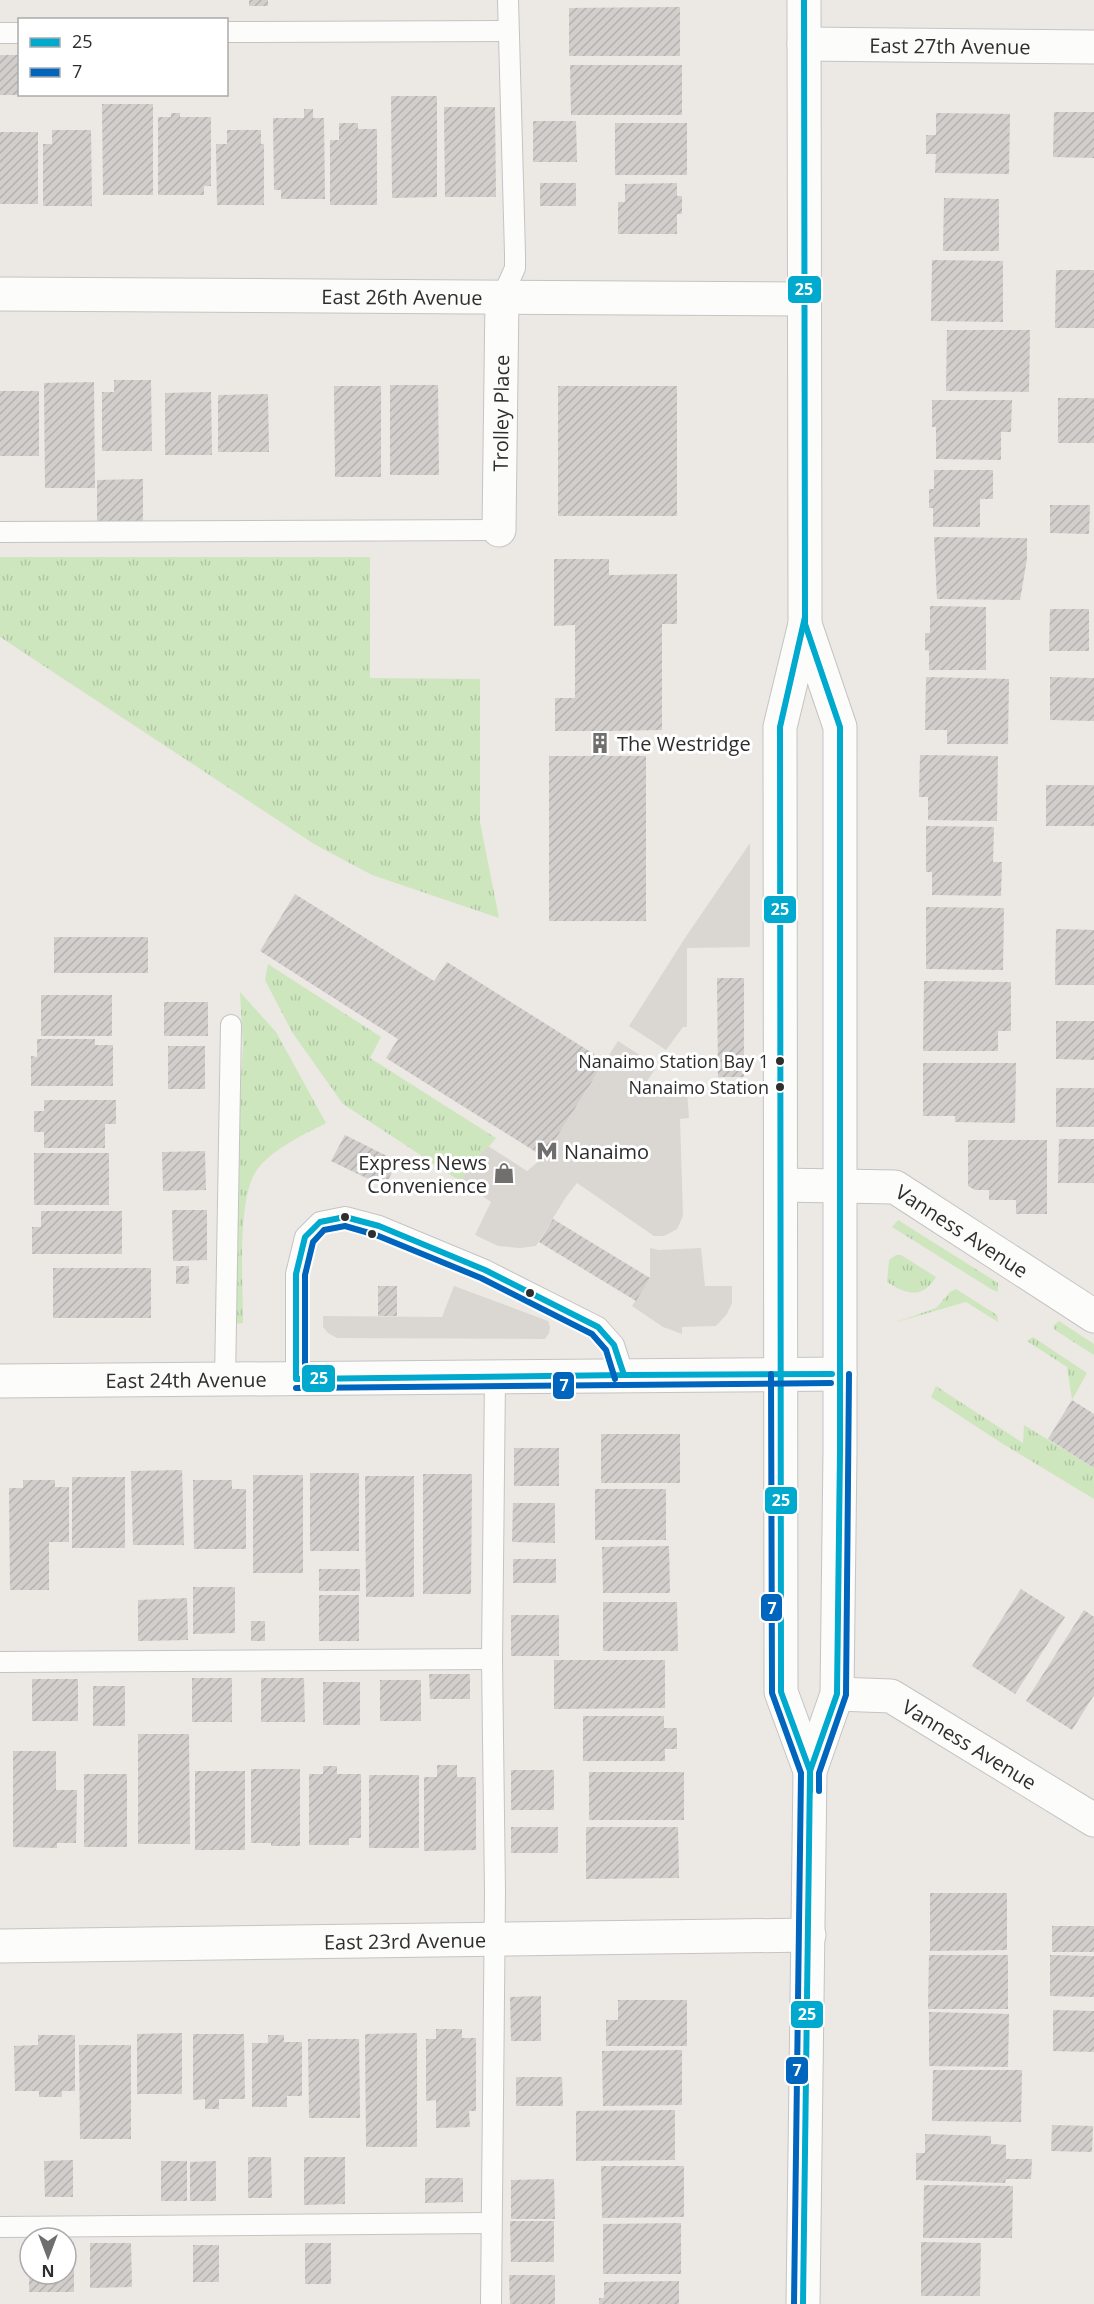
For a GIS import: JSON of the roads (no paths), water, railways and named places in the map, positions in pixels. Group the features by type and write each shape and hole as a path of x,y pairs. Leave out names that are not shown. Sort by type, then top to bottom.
{"street":[{"path":"804,0 805,624 780,726 781,1692 810,1771"},
{"name":"East 27th Avenue","path":"804,44 1094,47"},
{"name":"East 26th Avenue","path":"0,294 804,299"},
{"name":"Trolley Place","path":"499,530 502,297"},
{"path":"802,2304 810,1771 837,1694 841,1186 840,726 805,624"},
{"name":"Vanness Avenue","path":"781,1185 895,1187 1094,1316"},
{"name":"East 24th Avenue","path":"0,1381 840,1374"},
{"name":"Vanness Avenue","path":"837,1694 891,1696 1094,1820"},
{"name":"East 23rd Avenue","path":"0,1946 809,1935"}],"lane":[{"path":"502,297 515,268 507,31 508,0"},
{"path":"228,32 507,31"},
{"path":"0,33 18,33"},
{"path":"0,532 499,530"},
{"path":"225,1380 231,1025"},
{"path":"296,1379 296,1274 305,1237 320,1222 345,1217 379,1226 485,1270 598,1327 614,1346 624,1376"},
{"path":"491,2304 490,2223 495,1939 492,1659 495,1377"},
{"path":"0,1662 492,1659"},
{"path":"0,2228 490,2223"}],"place":[{"name":"The Westridge","path":"600,743"},
{"name":"Nanaimo Station Bay 1","path":"780,1061"},
{"name":"Nanaimo Station","path":"780,1087"},
{"name":"Nanaimo","path":"547,1151"},
{"name":"Express News Convenience","path":"504,1173"}]}
